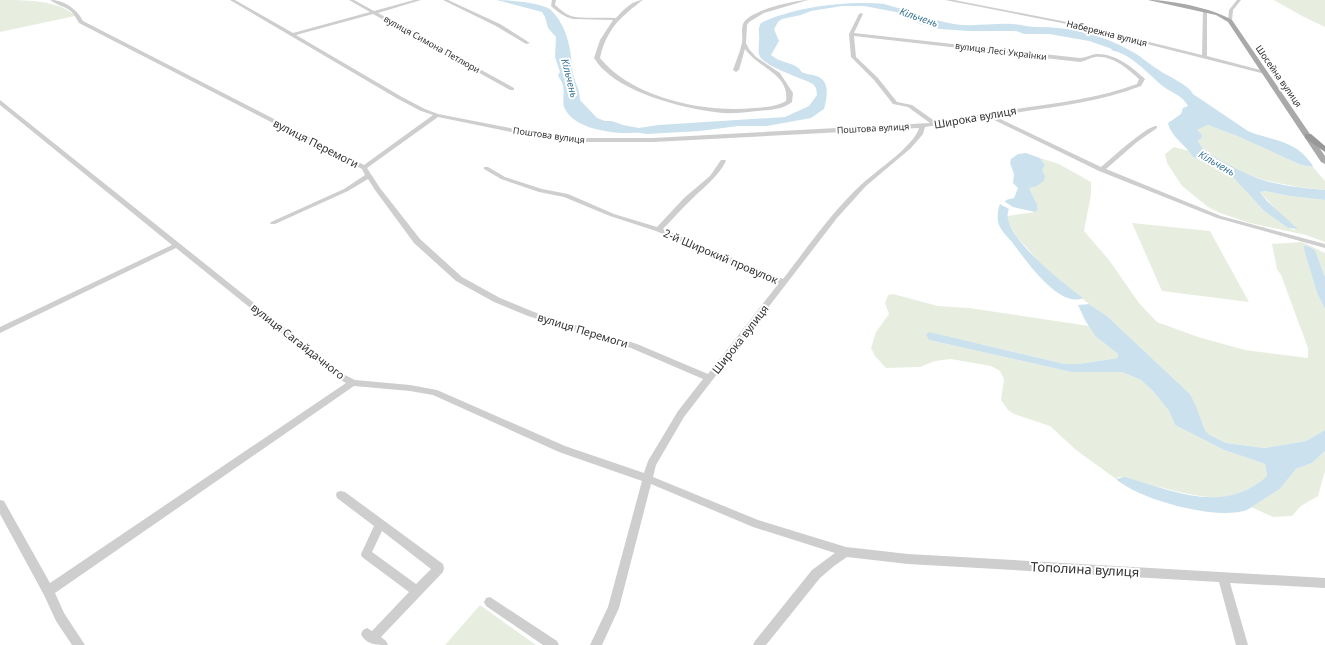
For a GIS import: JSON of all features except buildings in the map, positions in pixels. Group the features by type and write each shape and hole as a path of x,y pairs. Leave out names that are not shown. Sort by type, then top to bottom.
{"highway":[{"path":"1308,136 1325,150"}],"main road":[{"path":"1151,0 1218,14 1230,21"},
{"name":"Шосейна вулиця","path":"1230,21 1325,162"}],"street":[{"name":"вулиця Перемоги","path":"52,0 71,8 77,14 78,19 87,25 167,68 364,168 368,176 418,241 458,279 497,300 531,314 634,346 709,378"},
{"name":"Поштова вулиця","path":"232,0 423,110 437,115 540,136 581,140 653,140 922,126"},
{"name":"вулиця Симона Петлюри","path":"351,0 512,89"},
{"path":"292,35 420,0"},
{"path":"445,0 501,27 528,43"},
{"path":"554,0 553,5 561,14 570,17 616,19"},
{"path":"641,0 616,19 604,39 597,58 600,65 624,83 667,100 722,111 744,111 772,107 789,102 790,93 782,79 777,74 759,63 748,53 744,43"},
{"path":"736,70 744,43 745,25 752,18 762,12 806,0"},
{"name":"Набережна вулиця","path":"947,0 1059,21 1265,72"},
{"path":"1230,21 1231,10 1239,0"},
{"path":"1204,57 1205,11"},
{"path":"862,14 851,34 854,58 876,79 895,103 910,106 935,124"},
{"name":"вулиця Лесі Українки","path":"851,34 1080,60 1101,56 1123,64 1134,71 1142,80"},
{"name":"Широка вулиця","path":"596,645 613,608 648,479 650,464 681,414 835,217 864,184 909,148 920,134 922,126 986,114 1080,100 1123,91 1139,85 1142,80"},
{"name":"вулиця Сагайдачного","path":"1,104 340,376 352,382 434,392 562,449 648,479"},
{"path":"986,114 1101,170 1218,217 1325,246"},
{"path":"364,168 437,115"},
{"path":"1101,170 1135,141 1155,127"},
{"name":"2-й Широкий провулок","path":"658,230 707,183 719,170 724,161"},
{"name":"2-й Широкий провулок","path":"486,168 503,178 541,191 566,195 612,215 658,230 784,282"},
{"path":"273,223 346,190 368,176"},
{"path":"0,330 177,245"},
{"path":"48,591 352,382"},
{"path":"648,479 757,524 846,552"},
{"path":"341,495 439,568 374,639"},
{"path":"0,504 48,591 60,617 78,645"},
{"path":"380,524 366,554 417,592"},
{"path":"759,645 816,574 830,562 846,552"},
{"name":"Тополина вулиця","path":"846,552 908,559 1325,583"},
{"path":"1223,577 1242,645"},
{"path":"490,602 553,645"}],"green space":[{"path":"0,0 30,1 51,4 69,11 75,16 0,32"},
{"path":"1274,0 1325,0 1325,27 1302,16"},
{"path":"1208,125 1237,136 1301,165 1313,167 1325,181 1325,190 1292,186 1258,178 1227,165 1212,156 1199,145 1197,130"},
{"path":"1174,147 1190,151 1193,157 1230,174 1264,211 1288,228 1295,230 1295,226 1284,218 1260,192 1265,191 1290,196 1325,200 1325,242 1306,235 1250,223 1220,213 1208,207 1182,186 1167,163 1165,154"},
{"path":"1040,158 1059,164 1091,182 1091,195 1084,231 1109,260 1139,303 1157,322 1198,337 1245,350 1308,358 1308,348 1281,275 1277,269 1272,244 1302,242 1325,253 1325,277 1315,250 1306,245 1304,246 1317,293 1325,309 1325,430 1306,441 1264,448 1226,443 1210,435 1205,430 1190,394 1107,316 1089,304 1044,267 1017,237 1009,224 1007,216 1035,212 1038,210 1037,204 1029,188 1032,186 1045,165"},
{"path":"1132,223 1210,231 1249,302 1162,291"},
{"path":"893,294 938,306 969,308 1089,326 1095,336 1118,354 1118,358 1078,364 1065,364 980,344 929,340 1071,372 1122,372 1141,380 1153,391 1169,411 1175,425 1224,450 1265,464 1267,476 1243,492 1219,497 1207,497 1181,493 1119,477 1116,479 1076,450 1050,426 1014,414 1008,410 1001,400 1004,379 1000,371 991,366 951,359 935,361 920,367 886,368 875,356 871,348 876,332 889,314 885,303 888,295"},
{"path":"1325,451 1325,471 1318,496 1301,506 1292,516 1273,517 1251,507 1280,489 1296,469 1312,463"},
{"path":"480,605 536,645 445,645"}],"water":[{"name":"Кільчень","path":"497,0 517,1 541,5 551,10 560,22 567,37 572,71 579,91 580,100 597,118 639,128 658,125 785,117 809,106 817,95 816,88 813,84 774,67 761,58 759,54 759,29 761,23 774,17 805,9 838,4 884,4 954,24 1015,24 1073,30 1097,36 1120,45 1183,84 1193,94 1248,131 1286,143 1300,151 1313,167 1301,165 1237,136 1208,125 1197,130 1202,135 1201,139 1198,140 1203,149 1218,159 1242,172 1265,181 1325,190 1325,200 1290,196 1265,191 1260,192 1267,201 1298,229 1288,228 1264,211 1230,174 1193,157 1172,133 1168,123 1181,114 1183,108 1188,106 1185,102 1131,59 1111,50 1112,49 1089,41 1049,34 1024,34 1016,31 969,31 940,29 919,24 909,17 896,12 864,6 842,6 811,11 782,19 778,22 774,29 779,41 771,55 797,67 803,73 821,78 826,85 827,95 824,109 811,118 767,126 738,126 700,131 647,134 598,130 581,124 568,114 564,107 564,88 558,75 560,72 555,57 556,37 548,28 542,12"},
{"path":"1026,153 1040,158 1045,165 1042,171 1045,176 1044,181 1037,186 1029,188 1037,204 1038,210 1035,212 1013,207 1005,202 1006,200 1014,198 1018,188 1013,183 1014,174 1010,163 1011,159 1018,154"},
{"path":"1000,204 1009,209 1008,219 1013,231 1035,258 1083,298 1074,299 1063,296 1053,289 1033,270 1000,228 998,222 998,211"},
{"path":"1306,245 1315,250 1325,277 1325,309 1317,293 1304,249 1304,246"},
{"path":"1089,304 1107,316 1190,394 1205,430 1210,435 1226,443 1264,448 1306,441 1325,430 1325,451 1312,463 1296,469 1280,489 1247,510 1234,513 1217,513 1199,511 1160,501 1127,487 1116,479 1125,477 1180,493 1216,497 1233,495 1250,488 1267,476 1265,464 1224,450 1175,425 1169,411 1153,391 1141,380 1122,372 1071,372 929,340 926,335 929,332 1065,364 1078,364 1118,358 1118,354 1095,336 1085,320 1078,305"}]}
